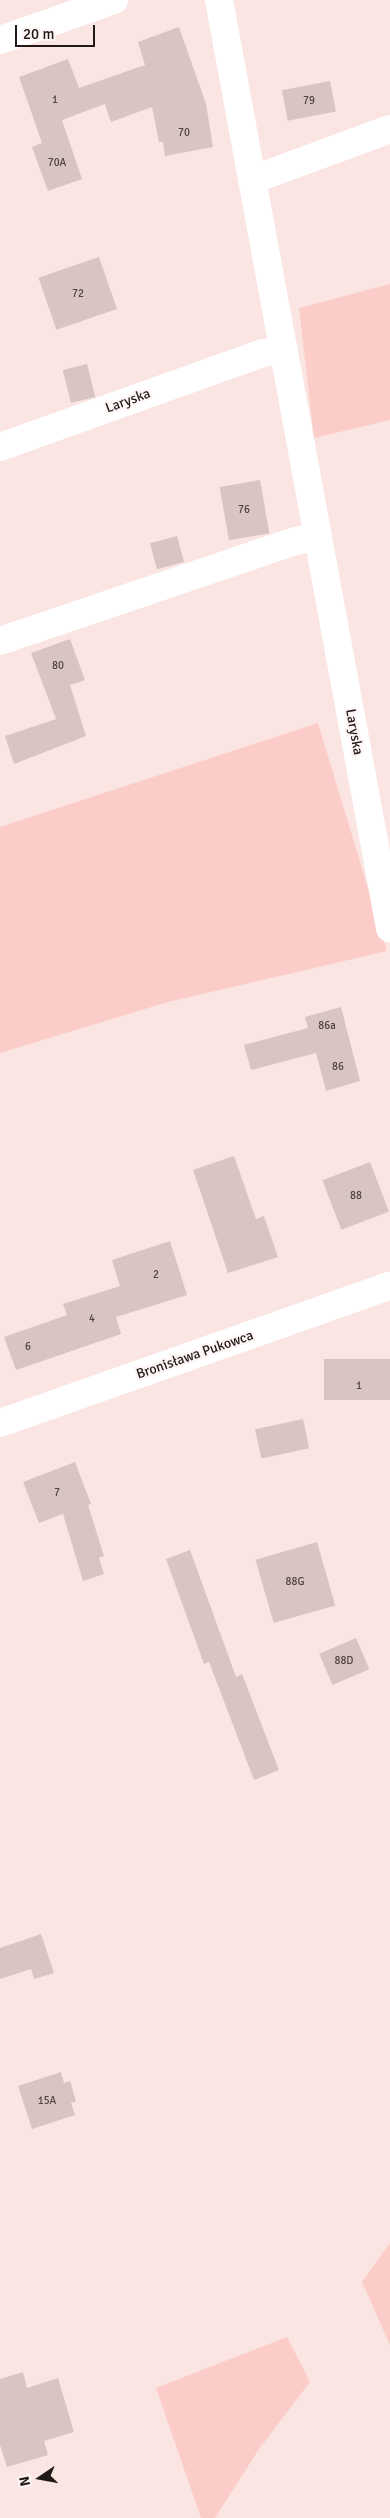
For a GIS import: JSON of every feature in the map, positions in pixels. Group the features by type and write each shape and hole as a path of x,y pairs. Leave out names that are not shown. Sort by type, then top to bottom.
{"street":[{"path":"0,40 114,0"},
{"name":"Laryska","path":"219,0 390,928"},
{"path":"252,180 390,128"},
{"name":"Laryska","path":"0,447 263,353 284,349"},
{"path":"0,641 296,541 318,537"},
{"name":"Bronisława Pukowca","path":"0,1423 390,1286"}],"shaded area":[{"path":"390,284 390,420 314,438 299,308"},
{"path":"318,723 387,951 168,1002 0,1053 0,827"},
{"path":"390,2243 390,2345 362,2282"},
{"path":"287,2337 310,2382 259,2449 215,2518 201,2518 156,2388"}],"building":[{"path":"179,27 206,104 213,147 165,156 163,142 159,142 152,107 111,122 105,104 62,120 82,179 48,191 32,147 42,143 19,77 68,59 79,88 145,65 138,42"},
{"path":"330,81 336,111 288,121 282,90"},
{"path":"99,257 117,309 56,330 38,278"},
{"path":"87,364 95,397 71,403 63,370"},
{"path":"260,480 269,533 229,540 220,487"},
{"path":"177,536 184,562 157,569 150,543"},
{"path":"70,639 85,680 70,685 86,736 14,764 5,736 56,719 31,653"},
{"path":"341,1007 360,1081 326,1091 316,1053 251,1070 244,1045 308,1028 305,1017"},
{"path":"234,1156 256,1219 264,1216 278,1257 228,1273 193,1170"},
{"path":"370,1162 389,1211 341,1230 322,1180"},
{"path":"170,1241 187,1295 116,1317 121,1334 16,1370 4,1337 67,1315 63,1304 120,1286 112,1260"},
{"path":"324,1359 390,1359 390,1400 324,1400"},
{"path":"303,1419 309,1448 261,1459 255,1429"},
{"path":"75,1462 91,1504 88,1505 104,1556 99,1558 104,1574 83,1581 63,1514 39,1523 23,1482"},
{"path":"317,1542 335,1605 274,1623 255,1560"},
{"path":"190,1550 236,1677 242,1674 279,1770 254,1780 209,1662 204,1664 166,1559"},
{"path":"356,1638 369,1669 332,1685 319,1654"},
{"path":"41,1934 54,1973 34,1979 31,1969 0,1979 0,1948"},
{"path":"61,2072 64,2083 70,2081 76,2101 71,2103 75,2115 32,2129 18,2086"},
{"path":"23,2372 27,2388 58,2378 74,2432 44,2441 48,2455 7,2467 0,2445 0,2379"}]}
